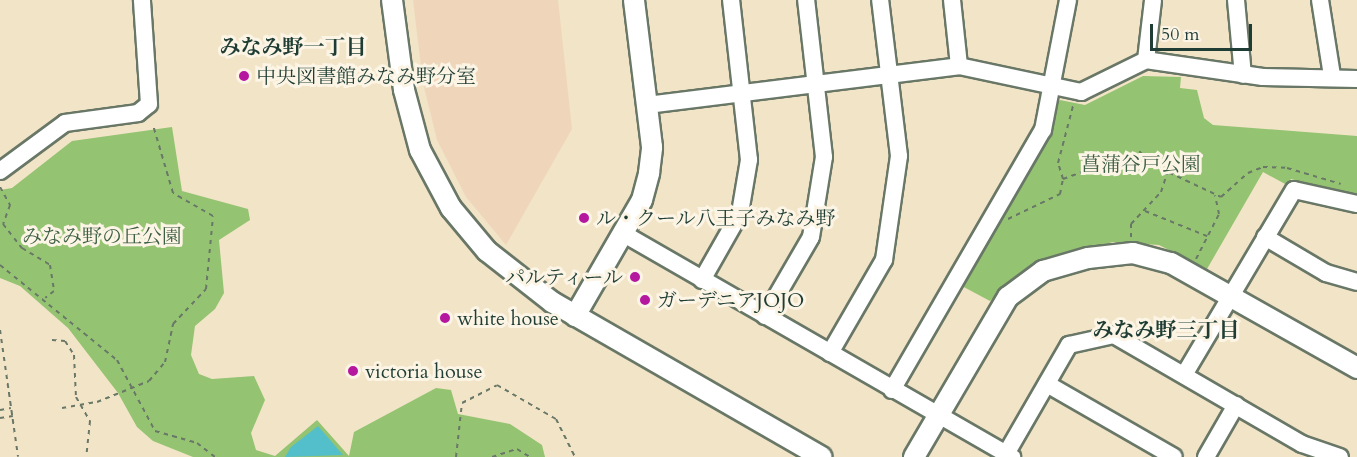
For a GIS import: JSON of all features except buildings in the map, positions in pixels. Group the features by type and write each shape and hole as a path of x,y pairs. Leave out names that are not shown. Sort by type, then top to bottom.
{"street":[{"path":"0,171 65,123 146,108 153,90 142,0"},
{"path":"392,0 409,112 441,193 499,264 575,316 822,457"},
{"path":"575,316 624,234 649,173 647,105 634,0"},
{"path":"702,280 740,213 749,160 743,93 730,0"},
{"path":"765,316 811,237 825,150 806,0"},
{"path":"830,353 884,260 899,156 880,0"},
{"path":"952,0 959,66"},
{"path":"892,390 1042,130 1053,85 1068,0"},
{"path":"1146,60 1153,0"},
{"path":"1236,0 1243,75"},
{"path":"1320,0 1332,76"},
{"path":"647,105 959,66 1087,91 1146,60 1243,75 1332,76 1357,79"},
{"path":"1184,375 1265,237 1299,187 1357,204"},
{"path":"624,234 938,417 1009,455 1069,345 1114,335 1236,405 1299,451 1340,457"},
{"path":"1265,237 1326,273 1357,282"},
{"path":"914,457 1003,304 1043,271 1115,253 1143,254 1172,263 1357,368"},
{"path":"1047,384 1174,457"},
{"path":"1206,457 1236,405"}],"path":[{"path":"1002,225 1056,198 1063,179 1058,163 1075,99"},
{"path":"62,408 81,405 134,387 160,370 173,324 204,293 214,222 207,208 185,203 173,193 153,125"},
{"path":"1063,179 1139,151 1153,165 1169,168 1215,195 1227,196 1248,173 1272,166 1348,187"},
{"path":"1130,243 1131,224 1161,192 1169,168"},
{"path":"0,186 10,205 3,224 22,248 50,265 54,291 45,298"},
{"path":"1200,252 1218,214 1215,195"},
{"path":"1145,211 1208,236"},
{"path":"0,265 45,298 117,360 134,387 155,431 197,443 215,457"},
{"path":"77,326 81,322"},
{"path":"0,330 18,457"},
{"path":"52,340 71,348 81,405 91,431 86,457"},
{"path":"456,457 462,404 497,385 556,419 575,457"},
{"path":"0,410 11,408"},
{"path":"0,418 13,416"},
{"path":"492,457 517,449 530,457"}],"shaded area":[{"path":"413,0 558,0 572,129 506,245 466,197 437,140 423,83"}],"green space":[{"name":"菖蒲谷戸公園","path":"1143,76 1181,77 1180,88 1197,90 1204,118 1213,125 1357,136 1357,198 1291,179 1287,185 1263,172 1207,269 1159,245 1113,242 1033,263 990,301 960,285 1054,104 1060,100 1085,105"},
{"name":"みなみ野の丘公園","path":"172,127 182,191 248,209 250,220 219,240 224,293 215,309 195,326 191,355 199,374 212,379 254,376 265,400 251,433 256,450 275,456 317,420 349,456 354,432 436,388 451,390 458,414 510,424 542,445 545,457 193,457 153,441 137,427 118,393 68,328 20,286 0,278 0,190 12,188 72,141"}],"water":[{"path":"318,426 343,455 285,457 291,447"}],"place":[{"name":"中央図書館みなみ野分室","path":"244,76"},
{"name":"ル・クール八王子みなみ野","path":"584,218"},
{"name":"パルティール","path":"635,277"},
{"name":"ガーデニアJOJO","path":"645,300"},
{"name":"white house","path":"445,318"},
{"name":"victoria house","path":"353,371"}],"district":[{"name":"みなみ野一丁目","path":"293,48"},
{"name":"みなみ野三丁目","path":"1166,331"}]}
